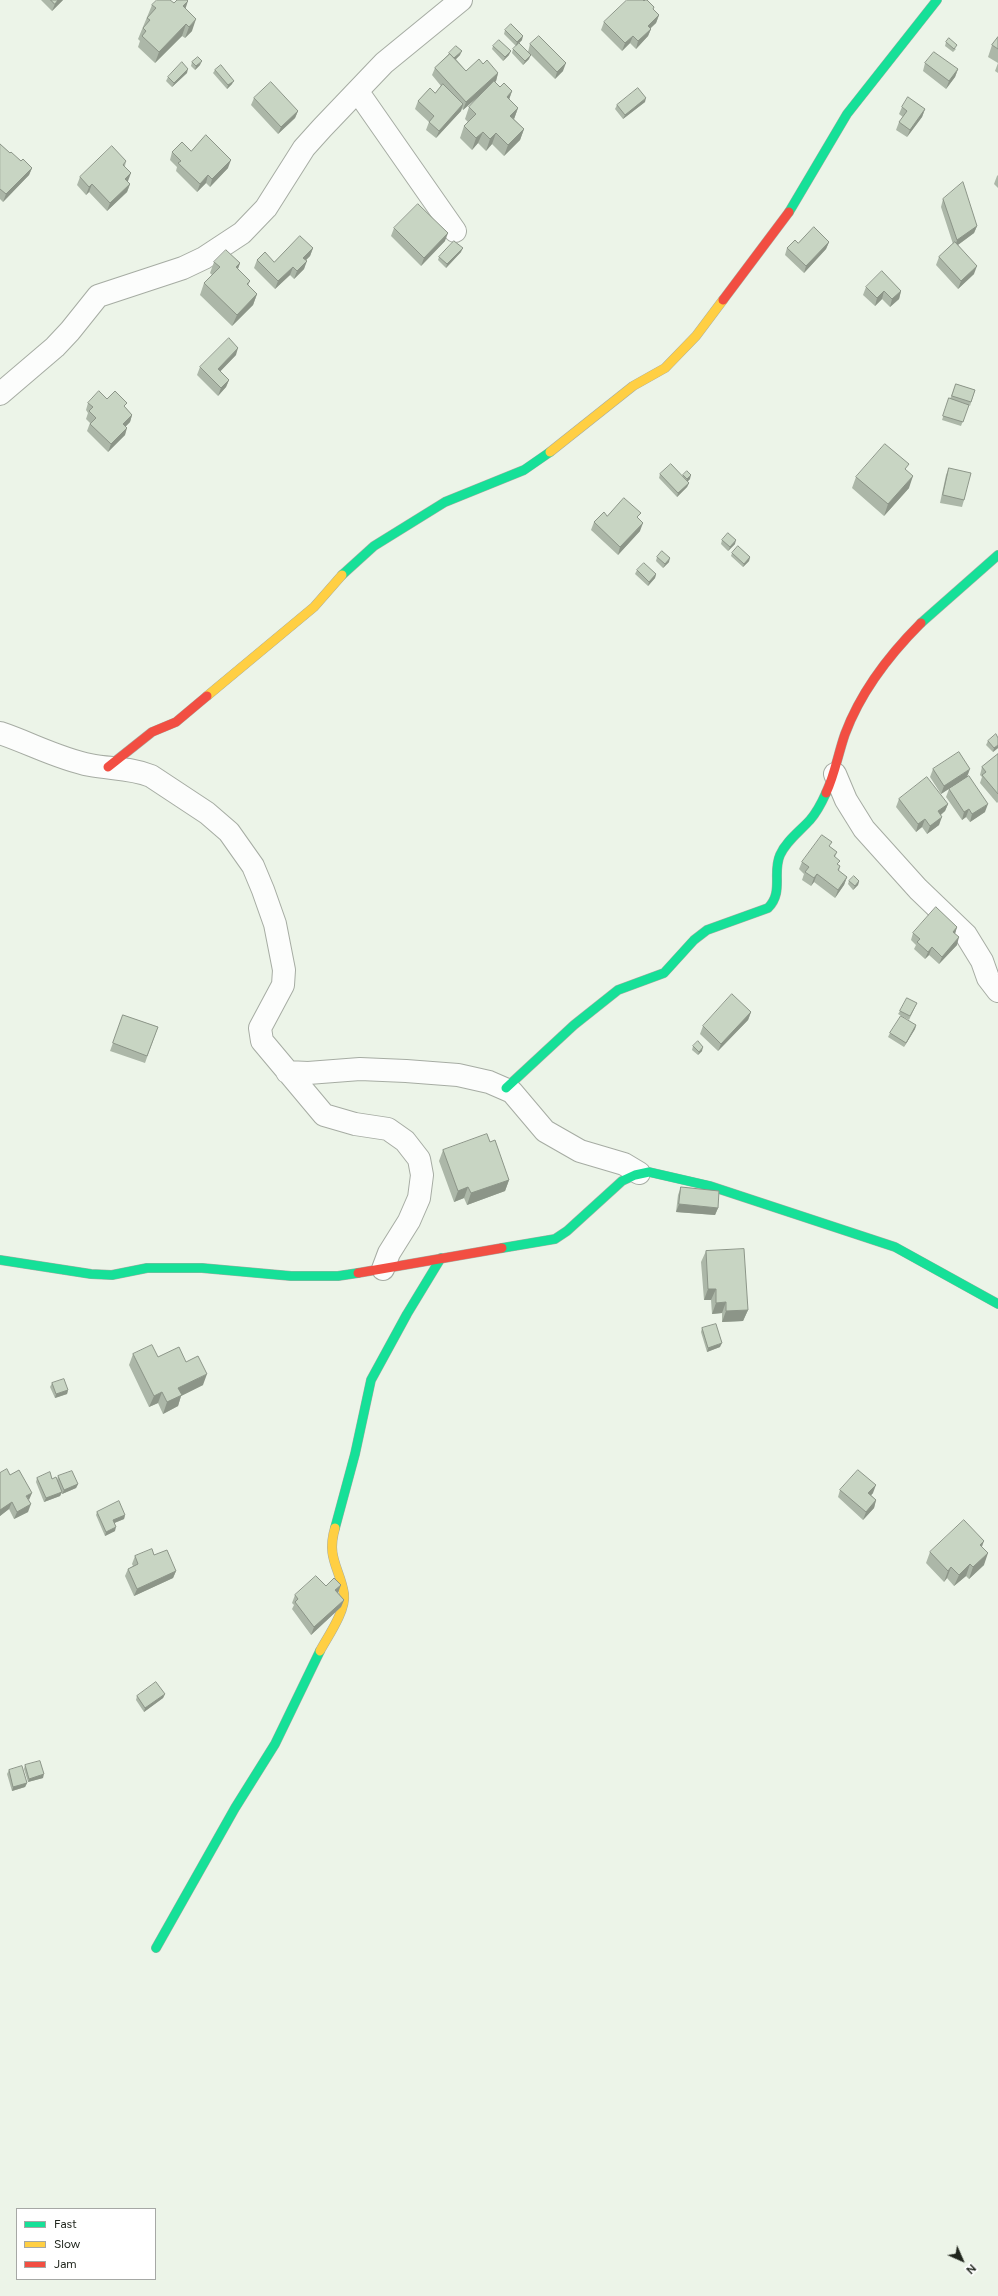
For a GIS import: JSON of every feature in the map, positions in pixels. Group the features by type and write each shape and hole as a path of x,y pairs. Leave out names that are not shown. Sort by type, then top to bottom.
{"street":[{"path":"0,394 55,347 98,296 182,268 204,258 242,233 266,208 304,148 384,63 461,0"},
{"path":"108,767 152,732 176,722 314,607 338,579 374,546 445,502 524,470 564,442 634,386 665,368 676,358 696,336 781,223 802,192 847,114 937,0"},
{"path":"358,92 391,142 455,231"},
{"path":"506,1088 578,1020 624,986 649,980 663,974 675,962 688,945 710,929 735,918 762,912 769,907 776,896 780,855 795,834 815,814 835,774 846,729 858,703 880,669 934,609 998,556"},
{"path":"0,733 71,760 146,774 207,813 229,832 249,859 263,890 275,924 284,970 283,985 262,1024 260,1033 262,1041 269,1052 324,1115 355,1124 388,1130 405,1141 420,1158 422,1175 419,1198 409,1221 389,1252 383,1269"},
{"path":"835,774 846,800 864,829 918,889 966,935 982,961 988,978 998,991"},
{"path":"287,1072 308,1073 360,1069 437,1073 472,1078 506,1088 515,1095 545,1131 585,1153 624,1164 639,1173 668,1175 710,1186 882,1243 908,1255 998,1304"},
{"path":"0,1260 91,1274 112,1275 147,1268 202,1268 291,1276 338,1276 555,1239 567,1232 613,1188 639,1173"},
{"path":"156,1948 235,1808 275,1744 334,1623 342,1612 344,1595 331,1553 333,1534 355,1454 371,1380 407,1314 441,1258"}],"building":[{"path":"51,0 58,0 55,4"},
{"path":"157,0 170,0 174,3 177,0 187,0 188,1 183,6 196,19 189,27 186,24 159,52 142,36 146,31 143,28 150,20 147,18 156,8 152,5"},
{"path":"627,0 647,0 659,15 648,26 651,29 638,41 633,36 625,43 604,22"},
{"path":"511,24 523,36 517,42 505,30"},
{"path":"539,36 566,63 557,72 530,44"},
{"path":"998,37 998,49 992,45"},
{"path":"949,38 957,45 954,49 946,42"},
{"path":"499,40 511,51 505,57 493,46"},
{"path":"519,43 531,55 525,61 513,49"},
{"path":"456,46 462,51 454,58 449,53"},
{"path":"934,52 958,69 949,81 925,63"},
{"path":"450,54 466,71 479,59 483,64 487,60 498,73 466,102 435,68"},
{"path":"198,57 202,61 196,66 192,62"},
{"path":"182,62 188,69 174,83 168,77"},
{"path":"221,65 234,81 228,85 215,70"},
{"path":"494,81 500,87 504,83 512,91 507,97 518,108 510,116 524,129 508,145 496,133 490,139 483,132 476,138 464,126 476,114 469,107"},
{"path":"271,82 298,111 281,127 254,98"},
{"path":"443,84 463,104 439,131 429,122 434,116 418,101 430,88 435,93"},
{"path":"638,88 646,98 625,115 617,105"},
{"path":"908,97 925,109 910,130 899,122 907,111 902,107"},
{"path":"206,135 231,160 212,179 208,175 200,184 178,163 181,161 172,152 182,142 191,151"},
{"path":"0,144 21,161 23,159 32,168 6,194 0,189"},
{"path":"112,146 126,161 123,165 131,173 125,179 130,184 110,203 92,184 89,187 80,177"},
{"path":"963,182 977,226 957,240 943,199"},
{"path":"418,204 448,233 424,258 394,228"},
{"path":"814,227 829,242 806,266 787,248 795,240 798,243"},
{"path":"300,236 313,248 303,258 307,261 297,271 293,267 278,281 257,260 265,252 274,262"},
{"path":"454,241 463,248 447,264 439,257"},
{"path":"955,242 977,266 961,281 939,257"},
{"path":"226,250 240,263 236,267 250,281 247,284 257,294 237,315 204,283 220,267 214,262"},
{"path":"882,271 901,291 892,299 884,291 877,298 866,287"},
{"path":"229,338 238,348 218,369 229,380 221,388 200,367"},
{"path":"956,384 975,390 971,402 952,396"},
{"path":"99,391 107,399 115,391 127,403 124,406 132,415 123,424 127,428 111,444 90,424 96,418 89,411 93,407 88,403"},
{"path":"949,398 969,405 963,422 943,416"},
{"path":"885,444 909,464 905,469 913,476 888,504 856,477"},
{"path":"671,464 689,483 678,493 660,474"},
{"path":"949,468 971,473 964,500 943,495"},
{"path":"687,471 691,475 687,479 683,475"},
{"path":"624,498 641,513 637,517 643,523 620,547 594,522 604,512 607,516"},
{"path":"728,533 736,540 730,547 722,540"},
{"path":"738,546 750,557 744,564 732,553"},
{"path":"662,551 670,558 665,564 657,557"},
{"path":"644,563 656,574 649,582 637,570"},
{"path":"996,734 998,738 998,745 994,748 988,741"},
{"path":"959,752 970,769 944,786 933,769"},
{"path":"998,754 998,794 982,775 986,772 982,767"},
{"path":"969,776 988,804 972,814 969,809 964,812 949,789"},
{"path":"927,777 948,804 938,811 942,817 930,826 925,819 918,824 899,799"},
{"path":"822,835 832,842 829,846 837,852 834,856 840,861 837,864 840,866 838,870 847,877 838,890 817,874 814,878 805,872 809,867 802,862"},
{"path":"854,876 859,881 855,886 849,881"},
{"path":"936,907 957,927 953,932 959,937 942,957 932,947 928,952 917,942 920,939 913,933"},
{"path":"732,994 751,1012 721,1044 703,1026"},
{"path":"907,998 917,1003 910,1016 900,1011"},
{"path":"123,1015 158,1027 147,1056 113,1043"},
{"path":"901,1016 916,1025 906,1043 890,1033"},
{"path":"698,1041 703,1047 699,1052 693,1046"},
{"path":"487,1134 490,1142 495,1140 509,1180 471,1193 468,1187 458,1191 443,1150"},
{"path":"681,1187 719,1191 718,1208 679,1204"},
{"path":"744,1249 748,1310 726,1311 726,1302 716,1303 716,1289 708,1289 706,1251"},
{"path":"716,1324 722,1343 708,1348 702,1328"},
{"path":"152,1345 158,1357 179,1347 186,1362 198,1356 207,1374 178,1388 182,1395 167,1402 162,1392 154,1396 133,1354"},
{"path":"64,1379 68,1390 56,1394 52,1383"},
{"path":"7,1469 10,1475 19,1470 32,1493 26,1496 31,1504 17,1512 12,1502 0,1510 0,1473"},
{"path":"858,1470 876,1485 868,1493 876,1500 866,1512 840,1490"},
{"path":"72,1471 78,1484 64,1490 58,1476"},
{"path":"50,1472 52,1479 56,1477 62,1492 46,1498 37,1478"},
{"path":"119,1501 125,1515 113,1520 116,1527 106,1532 97,1512"},
{"path":"964,1520 984,1541 980,1545 988,1553 973,1567 970,1564 959,1575 951,1567 948,1571 930,1552"},
{"path":"152,1549 154,1555 167,1550 176,1571 137,1589 128,1569 138,1564 135,1556"},
{"path":"316,1576 326,1586 334,1578 341,1585 335,1590 344,1600 314,1627 295,1602 298,1599 295,1595"},
{"path":"156,1682 165,1694 145,1708 137,1696"},
{"path":"40,1761 44,1774 29,1779 25,1765"},
{"path":"22,1766 27,1783 13,1787 9,1770"}],"traffic: fast":[{"path":"789,212 847,114 937,0"},
{"path":"342,575 374,546 445,502 524,470 550,452"},
{"path":"921,623 998,555"},
{"path":"506,1088 574,1025 618,990 664,973 694,940 707,930 768,908 776,896 777,869 780,855 789,841 813,817 826,793"},
{"path":"502,1248 555,1239 567,1231 622,1181 635,1175 649,1172 710,1186 895,1247 998,1304"},
{"path":"335,1528 355,1454 371,1380 407,1314 441,1258"},
{"path":"0,1260 91,1274 112,1275 147,1268 202,1268 291,1276 338,1276 358,1273"},
{"path":"156,1948 235,1808 275,1744 320,1651"}],"traffic: slow":[{"path":"550,452 633,386 665,368 696,336 723,300"},
{"path":"207,696 314,607 342,575"},
{"path":"320,1651 336,1623 344,1601 344,1594 332,1547 335,1528"}],"traffic: jam":[{"path":"723,300 789,212"},
{"path":"826,793 832,779 845,734 859,703 887,661 921,623"},
{"path":"108,767 152,732 176,722 207,696"},
{"path":"358,1273 502,1248"}]}
